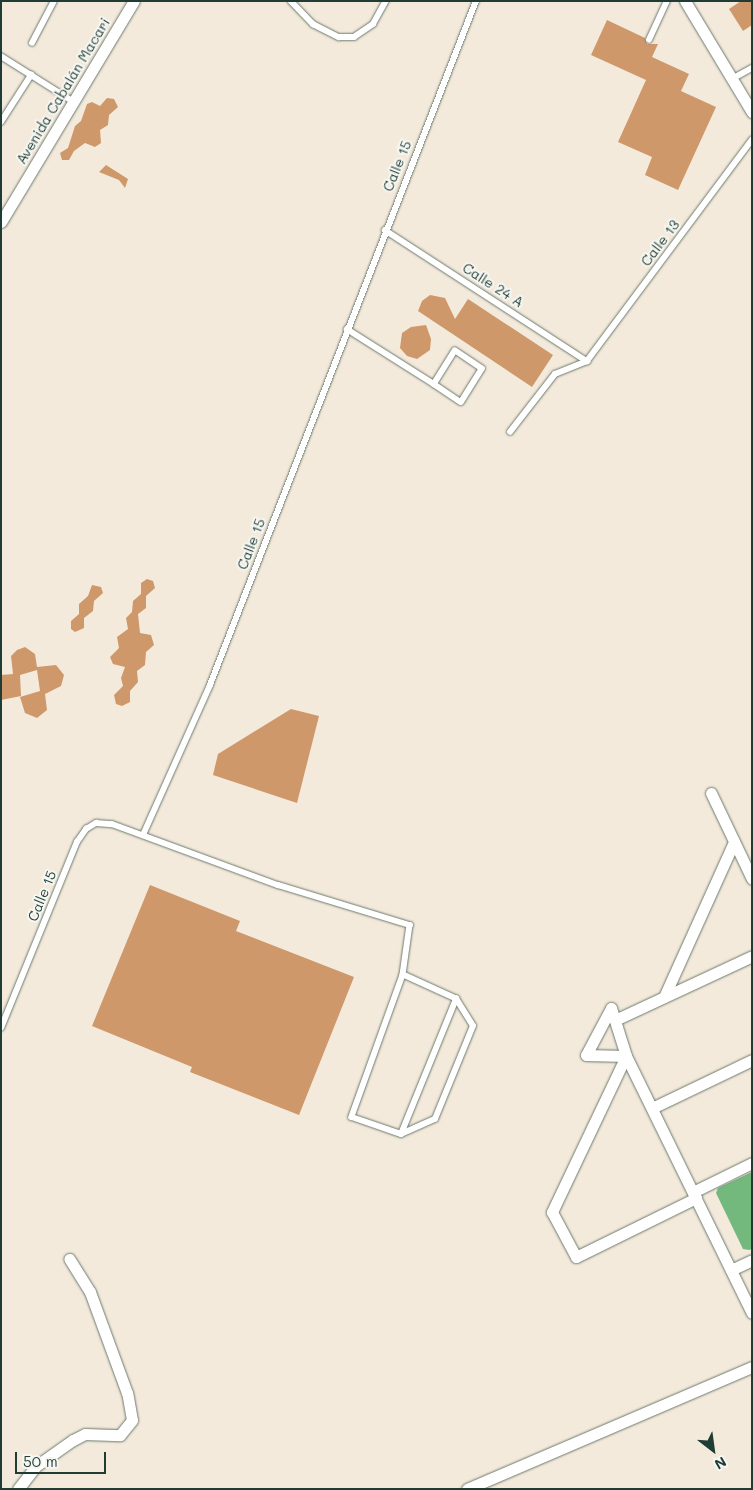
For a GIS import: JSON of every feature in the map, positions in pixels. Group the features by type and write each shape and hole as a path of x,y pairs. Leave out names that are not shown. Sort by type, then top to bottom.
{"street":[{"name":"Avenida Cabalán Macari","path":"1,222 134,1"},
{"path":"685,1 752,112"},
{"path":"711,793 752,879"},
{"path":"664,997 734,842"},
{"path":"615,1020 752,956"},
{"path":"626,1056 586,1054 611,1008 626,1056 752,1313"},
{"path":"626,1056 552,1212 576,1257 752,1163"},
{"path":"652,1108 752,1060"},
{"path":"18,1489 36,1466 73,1440 85,1434 120,1435 132,1420 127,1393 90,1292 69,1259"},
{"path":"731,1270 752,1260"},
{"path":"467,1489 752,1367"}],"lane":[{"path":"32,44 54,1"},
{"path":"291,1 313,24 339,37 354,37 373,24 386,1"},
{"name":"Calle 15","path":"1,1028 86,829 96,823 112,824 143,835 210,685 385,230 476,1"},
{"path":"649,40 667,1"},
{"path":"1,56 74,102"},
{"path":"732,79 752,68"},
{"path":"1,122 31,75"},
{"name":"Calle 13","path":"587,361 752,140"},
{"name":"Calle 24 A","path":"385,230 587,361"},
{"path":"347,329 461,402 482,369 455,351 434,384"},
{"path":"510,432 555,374 587,361"},
{"path":"143,835 278,885 410,925 403,975 352,1117 401,1134 435,1119 473,1026 456,999 403,975"},
{"path":"401,1134 456,999"}],"green space":[{"path":"752,1172 752,1249 749,1250 743,1249 716,1193 718,1188"}],"building":[{"path":"741,1 752,1 752,25 743,31 729,9"},
{"path":"607,20 645,38 647,44 658,44 652,57 689,74 681,91 716,107 678,190 645,175 652,157 618,142 646,80 591,55"},
{"path":"107,98 114,99 118,107 109,115 108,125 100,130 101,143 95,147 85,143 74,151 69,160 62,160 60,153 68,148 75,126 81,121 87,104 92,102 100,106"},
{"path":"106,165 128,179 125,188 119,180 99,172"},
{"path":"430,295 445,298 455,319 468,299 553,355 532,387 418,311 422,301"},
{"path":"426,325 431,339 430,350 417,359 407,356 400,348 402,333 411,327"},
{"path":"147,579 153,581 155,588 146,596 146,608 138,614 140,633 151,635 154,645 146,652 145,665 137,671 138,682 130,691 130,702 122,706 116,704 114,695 123,686 121,678 125,667 113,664 110,657 119,648 117,637 128,629 126,618 132,612 133,601 141,594 141,583"},
{"path":"92,585 101,587 103,593 94,601 93,611 84,618 84,628 75,632 71,629 71,621 79,614 79,604 88,596"},
{"path":"25,647 35,654 37,667 56,665 64,675 61,686 45,694 47,710 37,718 25,713 20,697 40,691 37,670 20,675 21,696 1,700 1,675 13,674 11,656 17,650"},
{"path":"291,709 319,716 297,803 213,775 218,754"},
{"path":"150,885 240,921 236,931 354,977 299,1115 190,1072 192,1067 92,1026"}]}
